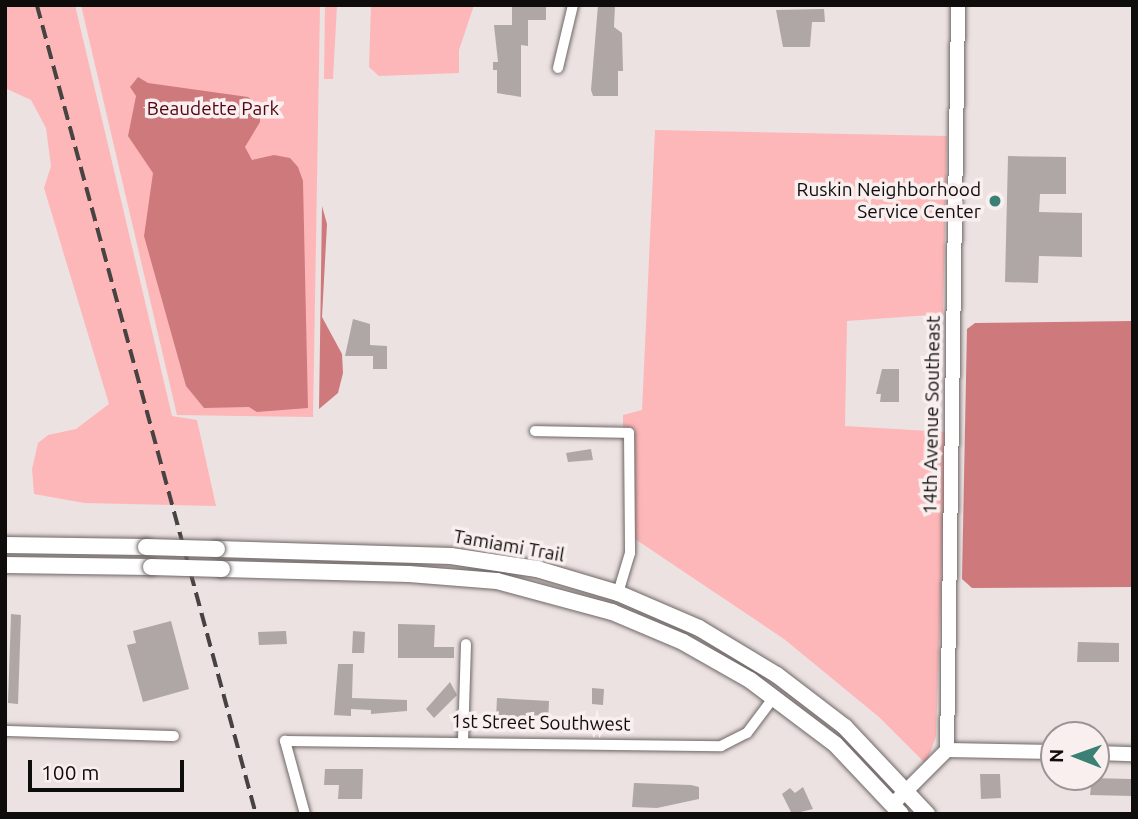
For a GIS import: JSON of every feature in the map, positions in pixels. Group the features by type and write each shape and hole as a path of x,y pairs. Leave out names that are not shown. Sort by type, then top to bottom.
{"main road":[{"name":"Tamiami Trail","path":"5,545 451,556 537,569 618,593 699,628 777,675 845,727 909,791 927,814"},
{"name":"Tamiami Trail","path":"5,565 409,573 532,588 650,627 722,663 774,697 835,744 897,809"}],"street":[{"path":"558,68 573,5"},
{"name":"14th Avenue Southeast","path":"947,750 958,5"},
{"path":"535,432 629,433 629,553 618,593"},
{"path":"463,740 466,644"},
{"name":"1st Street Southwest","path":"305,814 285,741 463,740 721,746 747,733 774,697"},
{"path":"5,732 174,736"},
{"path":"897,809 909,791 947,750 1040,752"},
{"path":"1110,753 1133,754"}],"green space":[{"path":"5,5 75,5 172,416 197,420 216,506 84,503 34,494 32,469 38,443 48,435 76,429 109,404 44,188 51,166 46,128 31,100 5,88"},
{"name":"Beaudette Park","path":"81,5 320,5 313,417 177,415"},
{"path":"325,5 337,5 333,79 324,79"},
{"path":"371,5 474,5 459,50 459,73 379,76 369,67"},
{"path":"655,130 947,136 943,314 847,321 845,426 946,432 936,736 926,764 879,717 784,639 635,539 635,429 623,428 623,415 642,410"}],"shaded area":[{"path":"138,77 148,83 248,97 260,107 260,122 245,147 252,160 274,155 290,158 298,167 303,181 308,408 257,412 249,407 204,408 186,386 144,236 153,173 128,136 136,96 130,87"},
{"path":"322,206 327,224 322,317 342,354 343,373 338,393 319,409"},
{"path":"1133,321 1133,587 972,588 962,579 967,329 975,323"}],"building":[{"path":"512,5 546,5 546,20 528,20 528,46 521,45 521,97 497,93 497,70 493,70 493,62 498,62 494,25 512,25"},
{"path":"598,5 615,5 614,27 622,33 623,71 618,71 618,96 593,96 591,90"},
{"path":"824,9 825,22 812,22 810,47 783,47 776,10"},
{"path":"1008,156 1066,157 1066,194 1040,194 1039,212 1082,213 1082,257 1039,256 1038,283 1005,282"},
{"path":"353,319 370,324 370,345 387,346 387,369 373,369 373,356 345,356"},
{"path":"882,369 899,369 899,402 880,402 881,394 876,394"},
{"path":"591,449 593,460 568,462 566,453"},
{"path":"11,614 21,615 18,704 8,703"},
{"path":"171,621 189,689 143,702 127,645 136,643 133,631"},
{"path":"398,624 435,625 434,647 454,647 454,658 398,658"},
{"path":"286,631 287,644 259,645 258,632"},
{"path":"353,631 365,632 364,653 352,653"},
{"path":"1078,642 1119,643 1119,662 1077,662"},
{"path":"338,664 353,664 352,698 407,700 407,711 371,714 371,710 351,709 351,716 334,715"},
{"path":"450,682 457,695 434,718 426,709"},
{"path":"592,688 604,689 603,705 592,704"},
{"path":"497,698 549,701 548,723 496,719"},
{"path":"325,769 363,769 362,799 338,799 339,785 324,785"},
{"path":"980,774 1000,774 1001,798 981,799"},
{"path":"1110,778 1131,779 1133,796 1090,795 1090,791 1110,791"},
{"path":"634,783 691,785 699,787 699,799 657,808 632,807"},
{"path":"803,787 813,809 792,814 782,794 790,788 795,793"}],"railway":[{"path":"37,5 256,814"}],"place":[{"name":"Ruskin Neighborhood Service Center","path":"995,201"}]}
